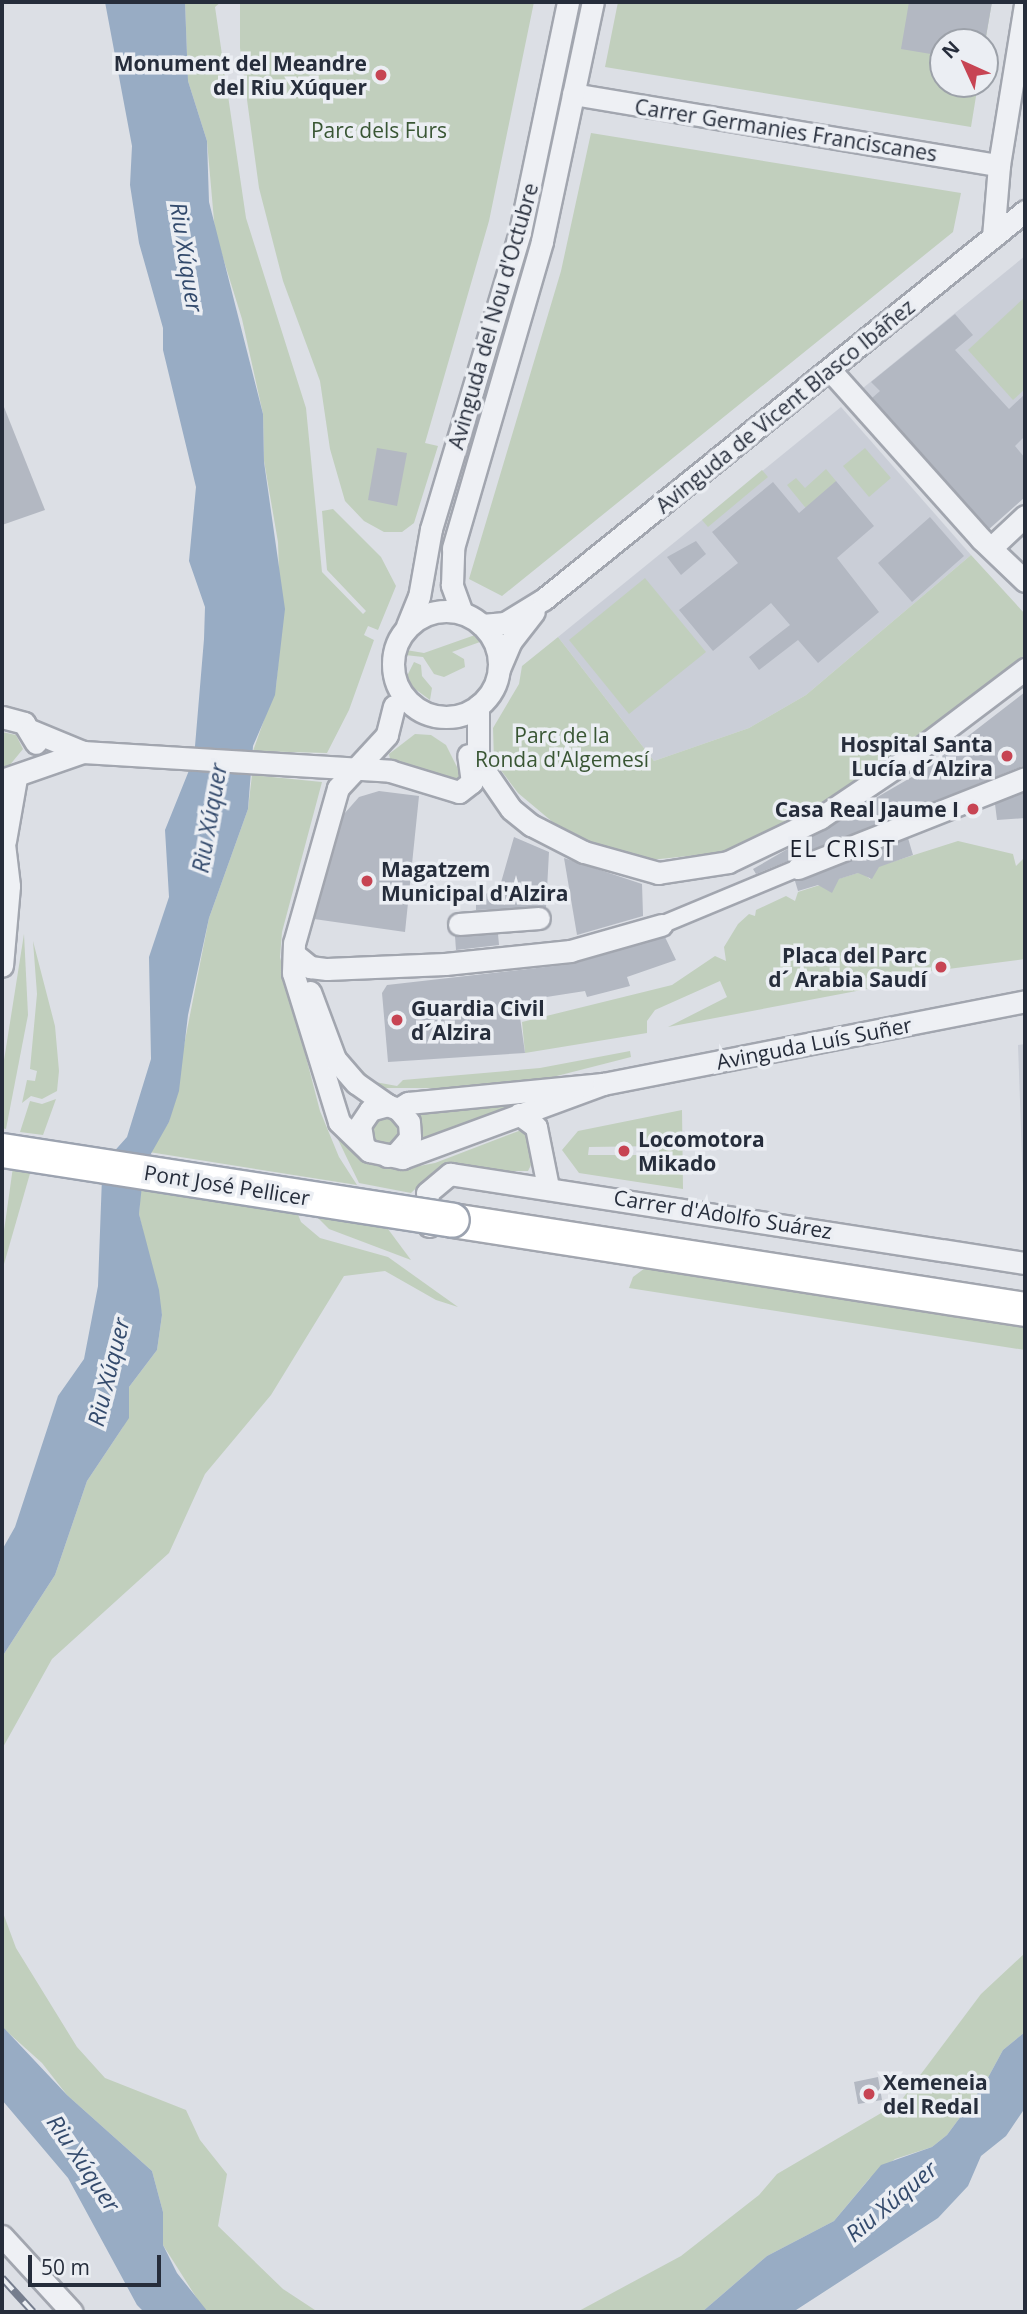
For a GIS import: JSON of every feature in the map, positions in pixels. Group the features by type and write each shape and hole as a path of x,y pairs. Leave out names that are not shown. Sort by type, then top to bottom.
{"main road":[{"name":"Pont José Pellicer","path":"2,1150 440,1226 1025,1309"}],"street":[{"name":"Avinguda del Nou d'Octubre","path":"407,626 419,597 431,528 520,232 568,2"},
{"name":"Avinguda del Nou d'Octubre","path":"462,613 452,585 453,548 542,241 593,2"},
{"path":"993,237 999,165 1025,4"},
{"name":"Carrer Germanies Franciscanes","path":"573,94 999,165"},
{"path":"996,189 1025,209"},
{"name":"Avinguda de Vicent Blasco Ibáñez","path":"482,625 505,623 544,598 830,370 1025,209"},
{"path":"830,370 981,539 993,546 1025,581"},
{"path":"993,546 1025,516"},
{"name":"Avinguda de Vicent Blasco Ibáñez","path":"499,669 512,641 544,598"},
{"path":"297,958 324,1021 335,1059 356,1083 393,1107 409,1122 410,1138 396,1154 387,1156 363,1144 340,1122 329,1094 293,972 297,958 296,926 338,788 351,770 387,735 394,706 395,675 396,646 407,626 430,614 462,613 482,625 492,638 499,669 488,695 472,709 428,713 406,698 395,675"},
{"path":"472,709 478,761 511,809 531,825 584,852 658,873 728,862 820,818 1025,669"},
{"path":"311,766 354,753 377,733 394,706"},
{"path":"5,713 32,732 83,752 390,771 463,792 473,778 472,709"},
{"path":"2,966 9,886 3,834 16,776 37,748 32,732"},
{"path":"16,776 83,752"},
{"path":"297,958 310,967 359,969 570,951 661,925 1016,782"},
{"path":"459,924 539,918"},
{"path":"512,920 514,957"},
{"path":"324,1021 322,984 327,978 359,969"},
{"name":"Avinguda Luís Suñer","path":"393,1107 408,1103 603,1084 1025,1001"},
{"name":"Avinguda Luís Suñer","path":"387,1156 426,1153 519,1114 603,1084"},
{"path":"541,1144 547,1124 573,1096"},
{"path":"363,1144 360,1135 364,1116 393,1107"},
{"path":"519,1114 536,1127 548,1187"},
{"name":"Carrer d'Adolfo Suárez","path":"440,1226 427,1193 450,1174 548,1187 1025,1263"},
{"path":"2,2236 72,2312"}],"shaded area":[{"path":"1025,256 1025,497 989,529 863,388"},
{"path":"841,407 971,555 806,695 749,728 654,761 558,637"},
{"path":"1025,1044 1025,1243 1018,1045"}],"green space":[{"path":"185,2 221,2 215,7 246,218 306,408 322,572 363,614 366,611 327,570 322,511 333,509 381,557 396,586 378,630 368,626 364,635 374,640 349,710 327,753 253,751 276,686 281,634 278,542 264,461 263,414 242,319 215,232 207,141 188,81"},
{"name":"Parc dels Furs","path":"240,2 534,2 489,221 425,443 438,446 414,523 402,532 384,532 364,521 345,501 330,449 320,381 283,281 259,188 240,48"},
{"path":"618,2 992,2 988,28 929,28 929,98 976,98 971,127 605,67"},
{"path":"591,133 961,193 953,232 502,596 469,579 561,271"},
{"path":"1025,297 1025,389 1013,400 968,350"},
{"path":"865,448 891,478 869,497 843,466"},
{"path":"826,469 836,481 818,523 787,485 796,478 805,488"},
{"path":"762,470 768,477 708,527 702,520"},
{"name":"Parc de la Ronda d'Algemesí","path":"971,555 1025,614 1025,655 853,784 800,817 727,852 650,860 576,840 578,835 555,824 518,793 494,761 493,728 519,684 522,666 558,637 654,761 749,728 806,695"},
{"path":"645,578 706,652 629,714 569,640"},
{"path":"475,635 480,642 452,652 464,659 465,667 444,677 434,674 423,657 405,655 406,650 424,653"},
{"path":"414,662 421,665 422,676 432,688 430,700 411,686 407,676"},
{"path":"2,732 16,735 23,749 9,766 2,766"},
{"path":"415,734 431,735 446,745 460,773 460,780 390,759 389,754"},
{"path":"252,775 322,782 282,932 280,957 320,1111 339,1157 357,1185 149,1152 169,1122 209,918 248,809"},
{"path":"958,841 1013,854 1016,866 1025,857 1025,959 917,973 918,979 909,981 668,1027 727,997 720,981 655,1010 647,1021 647,1033 525,1053 522,1022 672,985 715,956 726,961 724,947 738,924 749,914 755,916 756,910 786,896 795,901 798,892 823,884 832,890 835,880 861,872 870,879 873,868"},
{"path":"24,934 28,1015 6,1129 2,1128 2,1073"},
{"path":"33,941 55,1026 59,1071 57,1091 42,1099 31,1096 22,1103 27,1080 35,1081 37,1071 30,1069 37,994"},
{"path":"630,1051 631,1057 545,1079 465,1088 382,1088 350,1066 356,1065 375,1082 397,1086 403,1080 540,1068"},
{"path":"56,1099 43,1135 20,1132 30,1101 42,1104"},
{"path":"526,1101 455,1135 419,1141 421,1126 416,1109"},
{"path":"682,1110 683,1189 579,1173 562,1150 578,1131","holes":["659,1146 659,1155 588,1155 589,1147"]},
{"path":"386,1111 404,1124 397,1145 374,1145 368,1124"},
{"path":"330,1123 363,1157 398,1170 435,1163 524,1129 529,1136 531,1165 528,1171 514,1171 513,1175 449,1166 434,1171 411,1193 359,1183"},
{"path":"13,1167 31,1170 2,1271 2,1245"},
{"path":"141,1187 297,1212 301,1222 320,1238 388,1257 458,1307 436,1300 385,1271 344,1276 271,1395 205,1474 169,1553 52,1659 2,1749 2,1657 55,1575 87,1481 123,1427 129,1387 157,1350 162,1315 139,1214"},
{"path":"314,1214 385,1225 411,1260 329,1229"},
{"path":"645,1268 1025,1325 1025,1350 629,1288 633,1277"},
{"path":"2,1910 16,1948 77,2047 105,2078 186,2110 200,2140 227,2174 218,2226 283,2289 318,2312 208,2312 203,2308 163,2245 163,2212 152,2171 67,2095 42,2063 3,2028"},
{"path":"1025,1953 1025,2032 1003,2050 984,2085 947,2135 932,2147 895,2159 869,2179 834,2221 767,2256 702,2312 577,2312 681,2256 759,2195 777,2174 900,2102 981,1994"}],"water":[{"name":"Riu Xúquer","path":"105,2 185,2 188,81 207,141 209,202 263,414 264,462 285,609 275,695 253,746 248,809 209,918 188,1015 179,1091 169,1122 144,1166 139,1214 159,1290 162,1315 157,1350 129,1387 129,1418 87,1481 55,1575 2,1657 2,1550 15,1527 58,1396 84,1359 98,1286 102,1177 110,1156 127,1137 151,1059 149,957 169,897 165,830 194,758 204,639 205,607 189,561 196,487 163,350 163,328 139,243 130,185 132,146"},
{"name":"Riu Xúquer","path":"2,2026 67,2095 152,2171 163,2212 163,2245 177,2273 208,2312 144,2312 137,2305 68,2178 2,2100"},
{"name":"Riu Xúquer","path":"1025,2032 1025,2108 1006,2136 981,2156 968,2186 938,2218 793,2312 702,2312 767,2256 834,2221 881,2165 932,2147 947,2135 984,2085 1003,2050"}],"building":[{"path":"909,2 992,2 987,28 929,28 929,54 901,49"},
{"path":"955,314 973,335 955,350 1009,409 1025,394 1025,436 1015,446 1025,458 1025,497 989,529 872,398 880,391 871,382"},
{"path":"2,402 45,510 2,525"},
{"path":"377,448 407,453 397,506 368,500"},
{"path":"836,481 874,526 837,558 879,612 818,663 798,640 759,670 749,657 790,625 771,603 713,651 679,610 738,563 712,532 773,482 799,513"},
{"path":"930,517 964,556 912,602 878,563"},
{"path":"696,541 706,554 681,575 667,557"},
{"path":"1025,692 1025,765 756,874 753,869 924,770"},
{"name":"Magatzem Municipal d'Alzira","path":"379,791 419,796 405,932 314,919 344,814 359,797"},
{"path":"1025,792 1025,818 997,820 995,804"},
{"path":"514,837 549,852 546,908 476,910 476,894 498,893"},
{"path":"908,838 913,855 879,867 872,879 858,873 839,879 832,893 818,885 798,891 795,881"},
{"path":"564,858 642,884 643,916 577,935"},
{"path":"498,934 499,945 456,950 455,936"},
{"path":"665,937 676,960 627,977 630,986 587,997 585,991 540,998 542,1005 519,1010 525,1053 388,1062 382,993 387,985 572,964"},
{"name":"Xemeneia del Redal","path":"878,2077 882,2100 858,2104 854,2082"}],"railway":[{"path":"2,2278 33,2312"}],"place":[{"name":"Monument del Meandre del Riu Xúquer","path":"381,75"},
{"name":"Hospital Santa Lucía d´Alzira","path":"1007,756"},
{"name":"Casa Real Jaume I","path":"973,809"},
{"name":"Magatzem Municipal d'Alzira","path":"367,881"},
{"name":"Placa del Parc d´ Arabia Saudí","path":"941,967"},
{"name":"Guardia Civil d´Alzira","path":"397,1020"},
{"name":"Locomotora Mikado","path":"624,1151"},
{"name":"Xemeneia del Redal","path":"869,2094"}],"district":[{"name":"EL CRIST","path":"843,848"}]}
